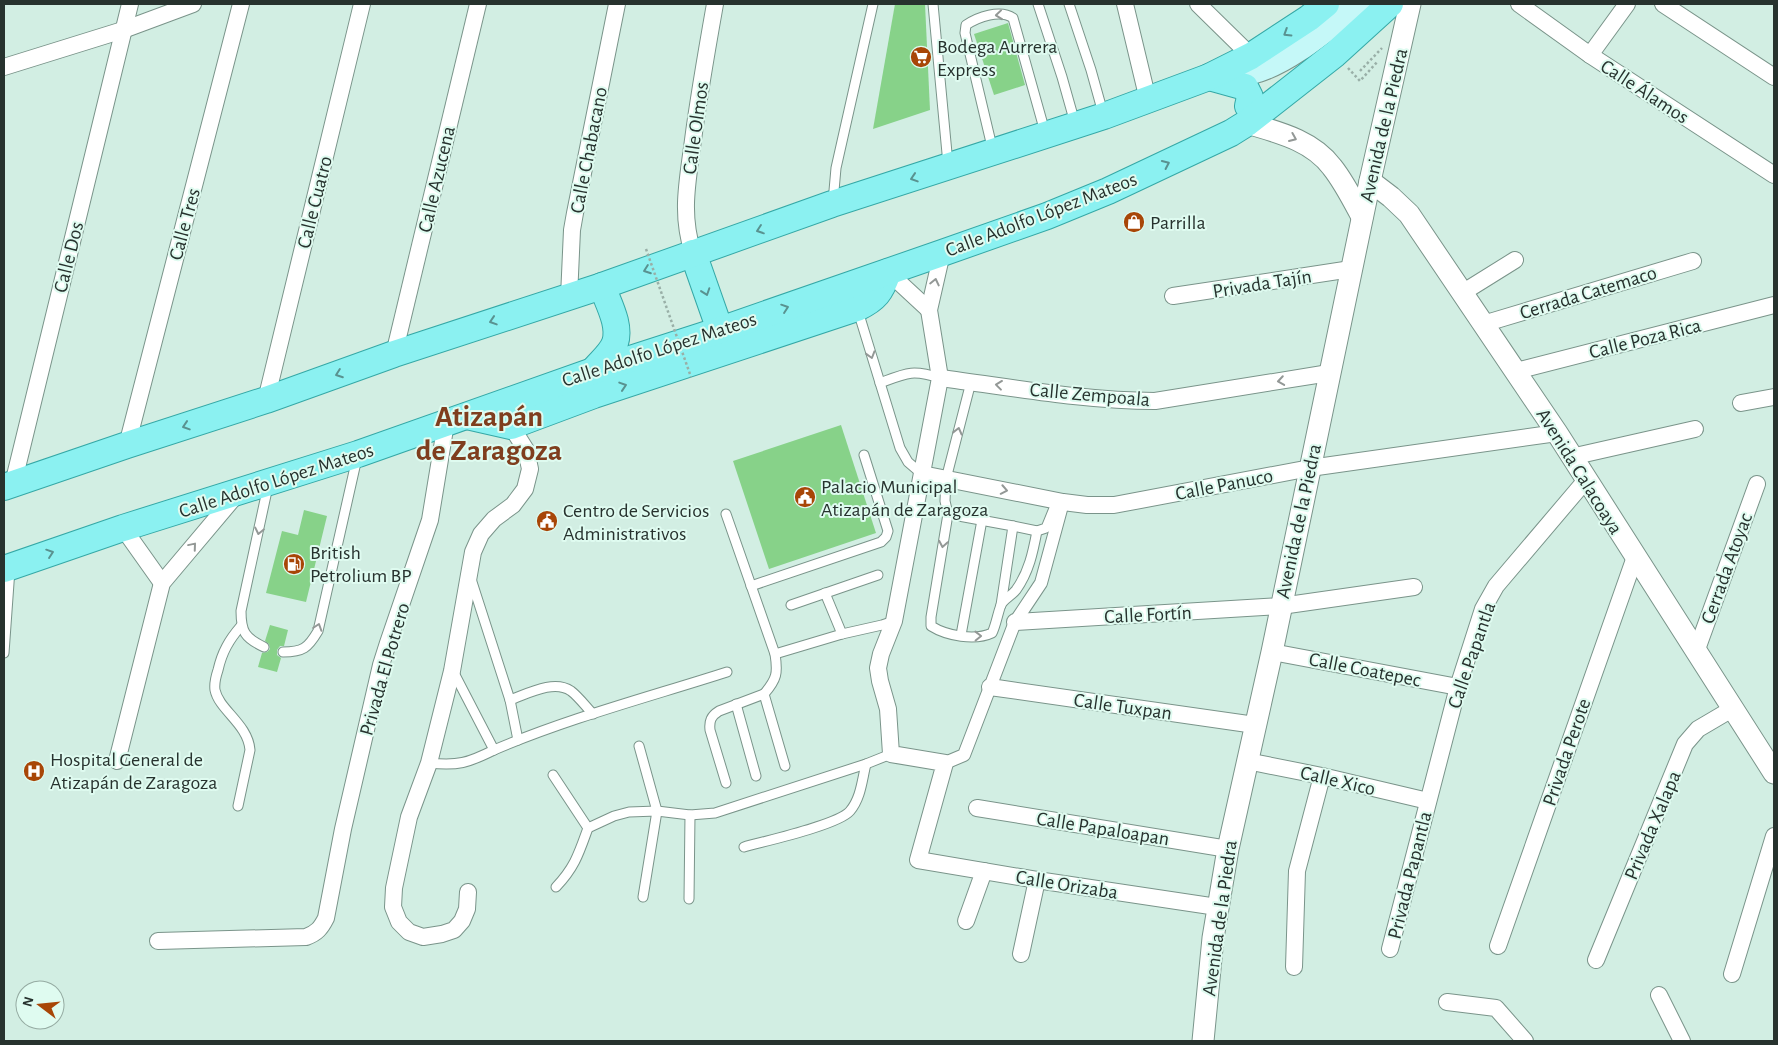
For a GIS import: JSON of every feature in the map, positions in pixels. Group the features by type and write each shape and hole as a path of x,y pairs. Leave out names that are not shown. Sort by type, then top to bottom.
{"main road":[{"path":"8,486 127,444 266,400 394,354 602,286 832,204 1148,100 1209,77 1250,56 1309,18 1326,4"},
{"path":"1209,77 1245,74 1272,65 1359,4"},
{"path":"1242,121 1328,40 1381,4"},
{"path":"1242,121 1335,54 1390,4"},
{"path":"1209,77 1247,89 1250,97 1242,121"},
{"name":"Calle Adolfo López Mateos","path":"7,568 123,528 358,454 530,392 593,383 720,330 1047,216 1108,191 1242,121"},
{"path":"693,253 720,330"},
{"path":"456,420 512,426 593,383 857,308 870,302 882,290 888,272"},
{"path":"593,383 615,342 614,318 602,286"}],"street":[{"name":"Calle Dos","path":"8,486 130,4"},
{"path":"4,67 122,30 193,4"},
{"name":"Calle Tres","path":"127,444 241,4"},
{"name":"Calle Cuatro","path":"266,400 362,4"},
{"name":"Calle Azucena","path":"394,354 478,4"},
{"name":"Calle Chabacano","path":"569,297 575,213 617,4"},
{"name":"Calle Olmos","path":"693,253 687,234 685,215 687,192 700,92 716,4"},
{"path":"1125,4 1148,100"},
{"path":"1198,4 1250,56"},
{"name":"Avenida de la Piedra","path":"1203,1041 1213,938 1228,849 1272,652 1362,217 1410,4"},
{"name":"Calle Álamos","path":"1519,4 1590,55 1774,175"},
{"path":"1590,55 1627,4"},
{"path":"1663,4 1774,77"},
{"path":"1242,121 1294,138 1313,149 1332,166 1362,217"},
{"name":"Avenida Calacoaya","path":"1370,181 1409,214 1557,433 1774,773"},
{"path":"942,253 929,310 940,378 894,621 881,654 878,668 888,709 891,754 945,763 964,755 1015,622 1041,583 1060,501"},
{"path":"1462,293 1515,260"},
{"name":"Cerrada Catemaco","path":"1483,324 1693,261"},
{"name":"Privada Tajín","path":"1173,296 1351,269"},
{"path":"888,272 929,310"},
{"name":"Calle Poza Rica","path":"1516,372 1774,305"},
{"name":"Calle Zempoala","path":"940,378 1127,401 1155,401 1329,373"},
{"path":"1741,403 1774,397"},
{"name":"Privada El Potrero","path":"158,940 306,937 316,934 326,918 343,829 388,643 425,538 456,420"},
{"path":"468,892 467,909 462,922 454,930 442,934 423,937 409,932 399,922 393,907 394,888 409,817 429,764 452,671 473,552 481,534 494,519 513,505 525,489 530,469 526,450 512,426"},
{"path":"1571,456 1695,429"},
{"name":"Calle Panuco","path":"922,474 1060,501 1088,505 1114,505 1310,468 1557,433"},
{"name":"Calle Papantla","path":"1428,801 1458,687 1483,609 1496,586 1586,480"},
{"name":"Cerrada Atoyac","path":"1696,652 1757,484"},
{"path":"117,761 162,583 238,493"},
{"path":"123,528 162,583"},
{"name":"Privada Perote","path":"1498,946 1635,557"},
{"name":"Calle Fortín","path":"1015,622 1281,606 1414,587"},
{"name":"Calle Coatepec","path":"1272,652 1458,687"},
{"name":"Calle Tuxpan","path":"990,687 1255,724"},
{"name":"Privada Xalapa","path":"1596,960 1685,744 1698,728 1732,709"},
{"name":"Calle Xico","path":"1247,761 1322,776 1428,801"},
{"name":"Calle Orizaba","path":"945,763 918,860 1218,907"},
{"path":"1294,968 1296,871 1322,776"},
{"name":"Privada Papantla","path":"1390,949 1428,801"},
{"name":"Calle Papaloapan","path":"977,808 1228,849"},
{"path":"1732,974 1774,836"},
{"path":"966,921 984,871"},
{"path":"1021,954 1038,880"},
{"path":"1659,995 1682,1041"},
{"path":"1447,1002 1496,1008 1525,1041"}],"lane":[{"path":"832,204 836,168 873,4"},
{"path":"933,4 949,167"},
{"path":"1038,4 1062,77 1075,125"},
{"path":"1069,4 1104,116"},
{"path":"994,152 965,33 966,25 973,20 998,14 1008,14 1013,18 1046,134"},
{"path":"857,308 900,448 908,462 922,474"},
{"path":"880,383 909,372 922,372 940,378"},
{"path":"971,382 946,479 945,501 948,514 931,626 939,631 961,636 983,638 992,633 997,623 1001,605 1013,526"},
{"path":"283,652 296,652 309,646 318,631 358,454"},
{"path":"751,586 881,542 886,538 888,531 864,455"},
{"path":"264,646 246,636 241,626 241,611 269,483"},
{"path":"948,514 1037,531 1046,528 1060,501"},
{"path":"726,514 775,654 778,670 774,683 764,694 719,711 713,715 709,722 726,783"},
{"path":"961,636 982,520"},
{"path":"1001,605 1015,592 1025,576 1031,560 1037,531"},
{"path":"4,653 7,568"},
{"path":"469,572 510,700 518,740"},
{"path":"791,606 878,575"},
{"path":"825,593 842,634"},
{"path":"775,654 842,634 882,626 894,621"},
{"path":"238,806 250,750 249,741 218,698 215,690 215,681 225,646 241,626"},
{"path":"452,671 494,750"},
{"path":"429,764 451,765 470,762 518,740 593,714 727,672"},
{"path":"510,700 549,687 562,687 571,691 593,714"},
{"path":"764,694 785,766"},
{"path":"736,704 756,776"},
{"path":"639,746 657,811 643,897"},
{"path":"556,887 569,874 588,828 614,816 629,812 657,811 690,815 715,813 866,764 891,754"},
{"path":"744,847 835,821 849,812 859,797 866,764"},
{"path":"552,775 588,828"},
{"path":"689,899 690,815"}],"path":[{"path":"1360,71 1383,47"},
{"path":"1335,54 1360,81 1380,60"},
{"path":"646,249 691,377"}],"building":[{"path":"895,4 925,4 930,110 873,129"},
{"path":"1008,23 1025,85 994,95 974,34"},
{"name":"Palacio Municipal Atizapán de Zaragoza","path":"841,425 876,533 769,569 733,461"},
{"name":"British Petrolium BP","path":"304,510 327,516 306,602 266,593 282,531 298,535"},
{"name":"British Petrolium BP","path":"270,625 288,630 284,646 280,646 277,650 277,655 281,658 277,672 258,667 262,653 270,649 269,644 265,641"}],"place":[{"name":"Bodega Aurrera Express","path":"921,57"},
{"name":"Parrilla","path":"1134,222"},
{"name":"Palacio Municipal Atizapán de Zaragoza","path":"805,497"},
{"name":"Centro de Servicios Administrativos","path":"547,521"},
{"name":"British Petrolium BP","path":"294,564"},
{"name":"Hospital General de Atizapán de Zaragoza","path":"34,771"}],"district":[{"name":"Atizapán de Zaragoza","path":"489,433"}]}
